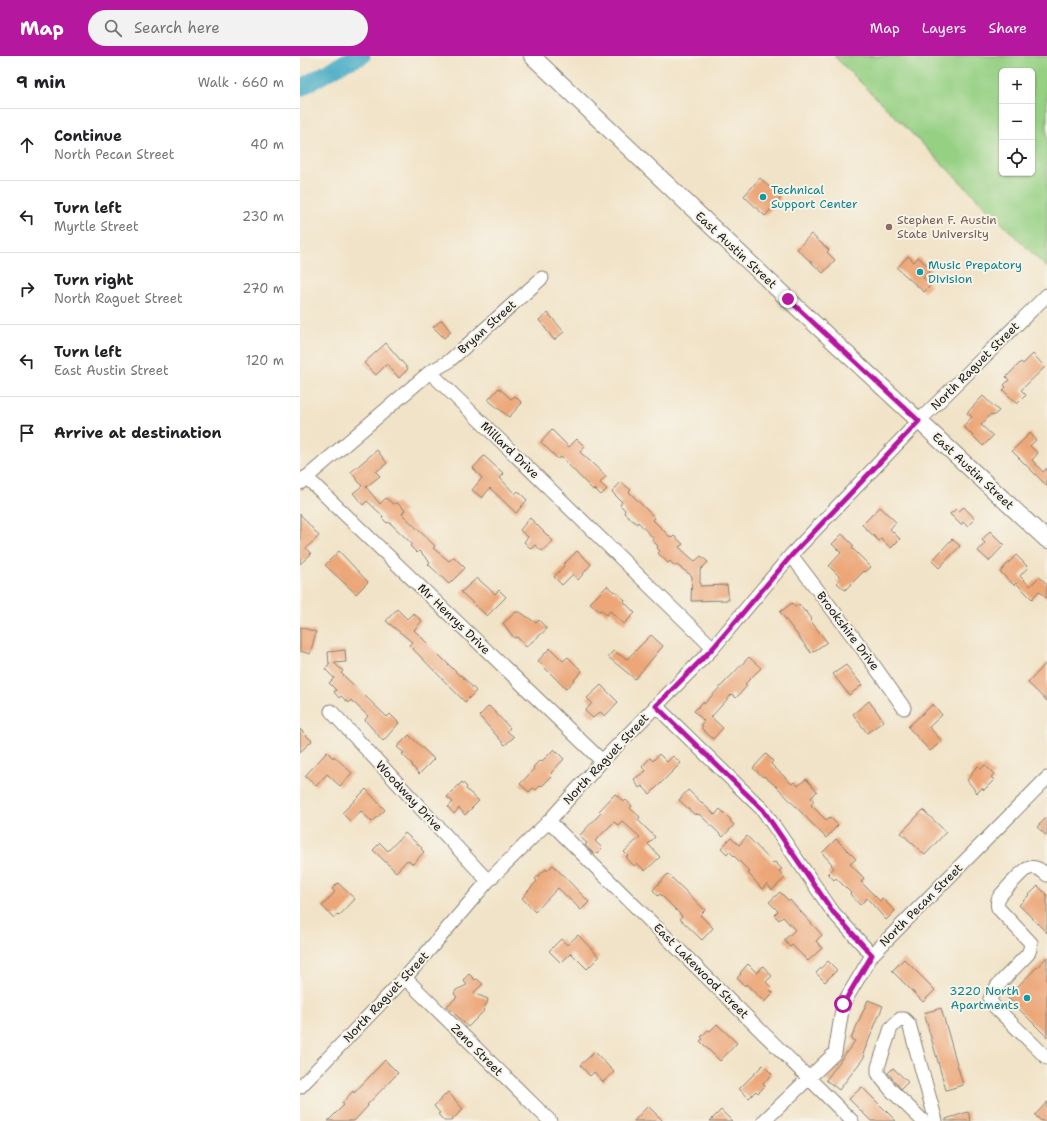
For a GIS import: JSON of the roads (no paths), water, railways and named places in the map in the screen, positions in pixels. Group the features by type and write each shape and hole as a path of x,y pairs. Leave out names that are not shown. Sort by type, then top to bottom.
{"main road":[{"name":"East Austin Street","path":"532,56 788,299 1047,540"}],"street":[{"name":"Bryan Street","path":"430,372 448,362 542,278"},
{"name":"North Raguet Street","path":"300,1087 405,978 488,881 549,822 602,761 713,648 791,556 919,421 1047,295"},
{"path":"303,480 430,372"},
{"name":"Millard Drive","path":"430,372 713,648"},
{"name":"Mr Henrys Drive","path":"303,480 602,761"},
{"name":"Brookshire Drive","path":"791,556 861,646 904,708"},
{"path":"656,706 763,810 833,912 872,955"},
{"name":"Woodway Drive","path":"331,711 488,881"},
{"name":"North Pecan Street","path":"764,1121 835,1053 843,1004 872,955 1047,778"},
{"name":"East Lakewood Street","path":"549,822 852,1121"},
{"path":"1047,875 1034,867 1026,869 999,896 997,903 998,908 1030,943 1030,949 1028,954 997,986 990,999 992,1004 1047,1058"},
{"name":"Zeno Street","path":"405,978 550,1121"},
{"path":"923,1121 891,1090 878,1073 878,1067 891,1028 900,1019 904,1019 909,1024 936,1121"}],"waterway":[{"path":"300,88 344,63 362,56"}],"place":[{"name":"Technical Support Center","path":"763,197"},
{"name":"Stephen F. Austin State University","path":"889,227"},
{"name":"Music Prepatory Division","path":"920,272"},
{"name":"3220 North Apartments","path":"1027,998"}]}
